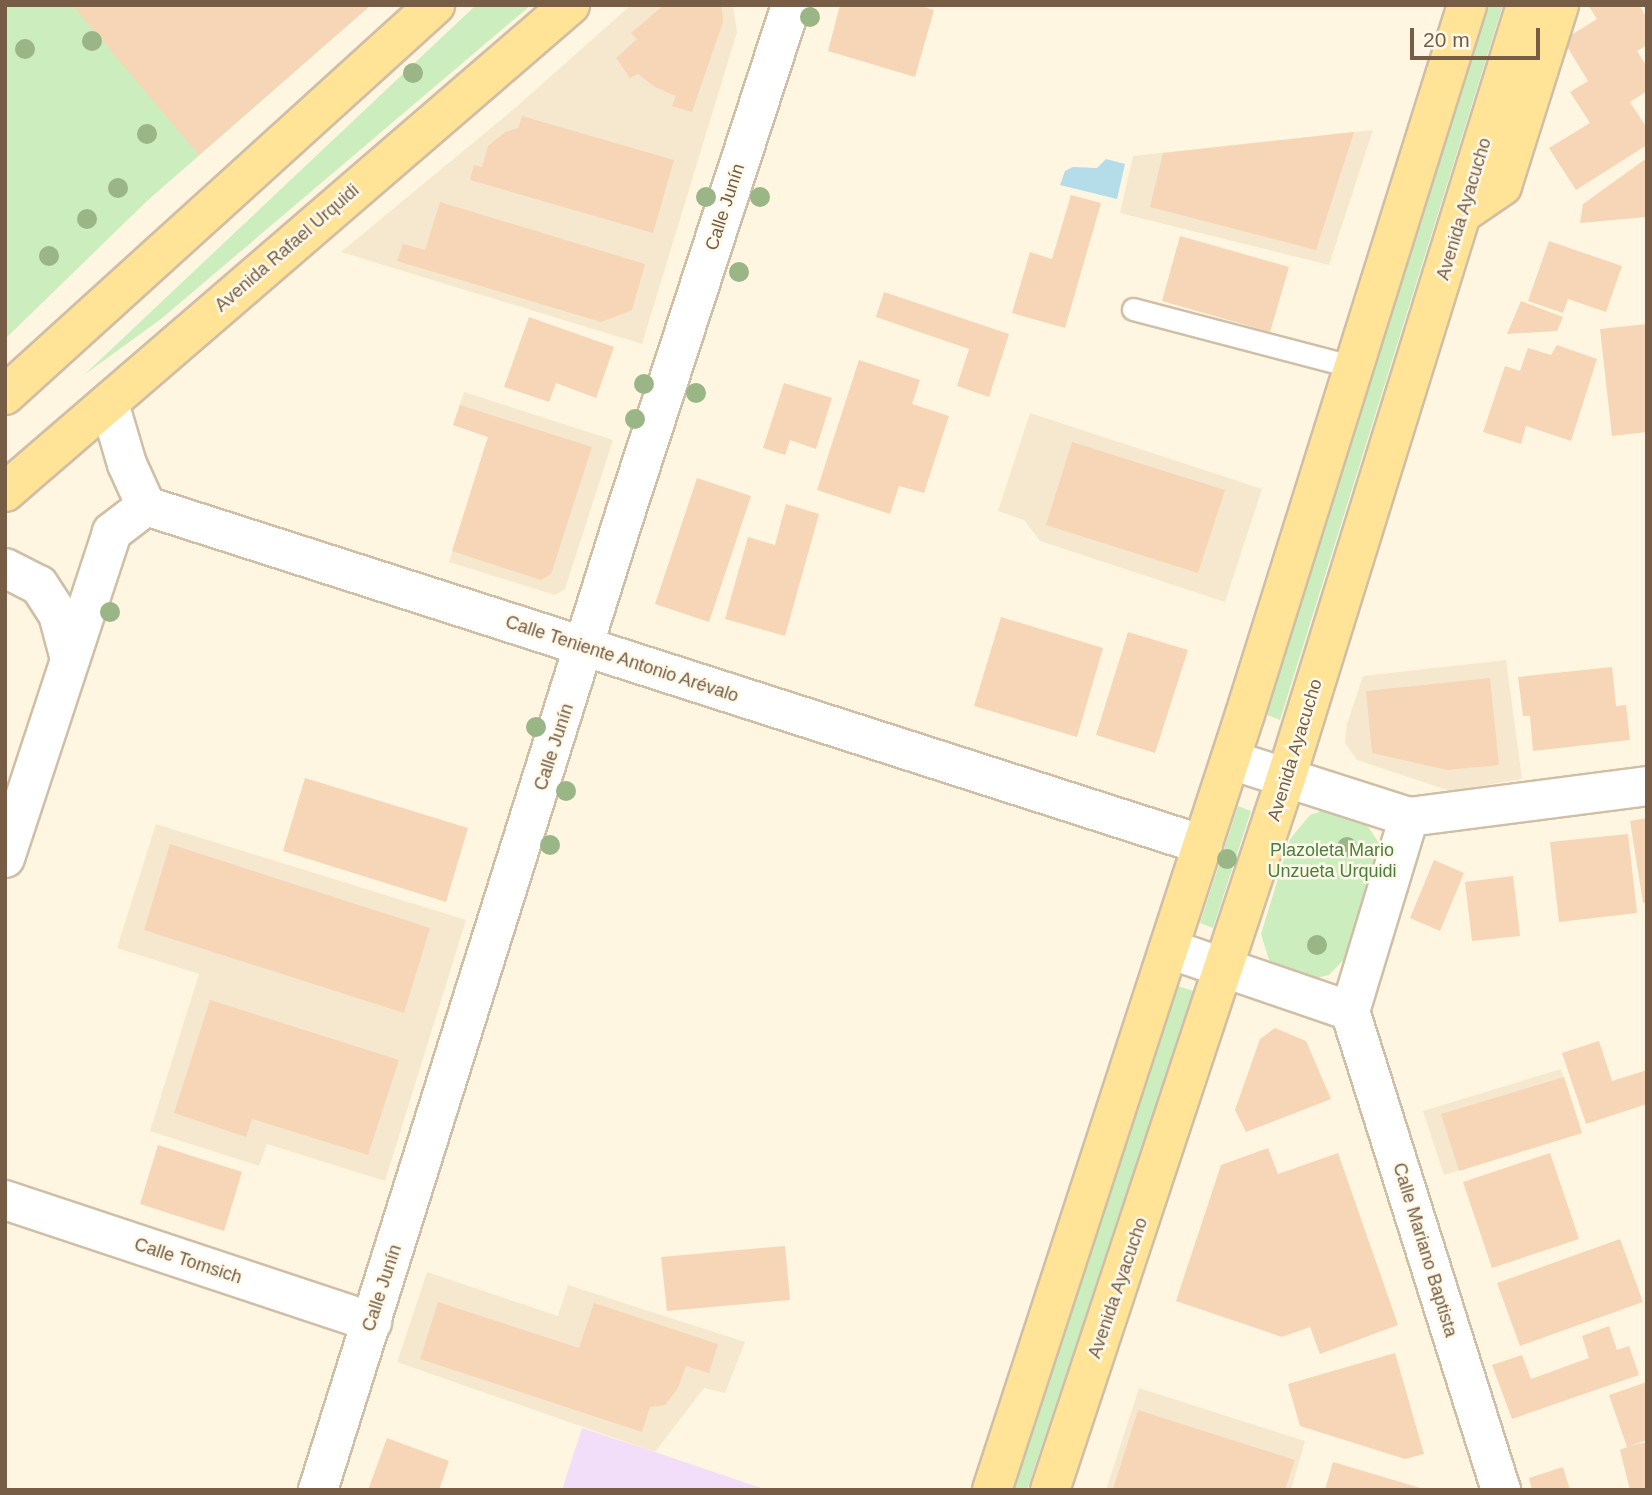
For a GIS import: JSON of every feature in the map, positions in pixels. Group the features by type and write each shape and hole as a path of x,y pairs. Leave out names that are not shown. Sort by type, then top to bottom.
{"main road":[{"path":"5,395 435,5"},
{"name":"Avenida Rafael Urquidi","path":"5,492 570,5"},
{"path":"992,1490 1203,845 1467,5"},
{"name":"Avenida Ayacucho","path":"1054,1478 1286,778 1464,212 1526,5"},
{"path":"1464,212 1502,186 1559,5"},
{"path":"1006,1449 1054,1478"}],"street":[{"name":"Calle Junín","path":"318,1490 586,647 631,497 791,5"},
{"path":"5,858 112,532 146,506 127,464 109,402"},
{"name":"Calle Teniente Antonio Arévalo","path":"146,506 1203,845"},
{"path":"5,568 39,585 58,614 70,659"},
{"path":"1230,760 1409,817 1647,786"},
{"path":"1169,949 1350,1011 1409,817"},
{"name":"Calle Mariano Baptista","path":"1350,1011 1501,1490"},
{"name":"Calle Tomsich","path":"5,1200 372,1322"}],"lane":[{"path":"1133,309 1354,367"}],"shaded area":[{"path":"631,5 733,5 737,32 642,344 341,252 515,108"},
{"path":"1373,130 1329,265 1120,213 1133,156"},
{"path":"464,392 613,440 565,589 555,595 449,562 488,437 453,425"},
{"path":"1030,413 1262,489 1225,602 1040,541 1024,520 998,511"},
{"path":"1506,660 1522,779 1450,791 1357,760 1345,743 1347,724 1363,676"},
{"path":"156,824 466,920 385,1181 267,1144 259,1166 150,1131 199,974 117,948"},
{"path":"1561,1069 1582,1133 1444,1175 1423,1111"},
{"path":"427,1272 558,1316 568,1285 745,1342 725,1393 704,1388 655,1452 397,1362"},
{"path":"1139,1388 1305,1441 1291,1490 1106,1490"},
{"path":"582,1428 655,1452 767,1490 562,1490"}],"green space":[{"path":"5,5 371,5 147,201 5,339"},
{"path":"476,5 531,5 161,319 84,375"},
{"path":"1484,5 1503,5 1280,720 1267,715"},
{"path":"1238,806 1251,811 1213,928 1200,923"},
{"name":"Plazoleta Mario Unzueta Urquidi","path":"1327,809 1356,818 1369,828 1379,843 1380,863 1350,953 1329,975 1312,979 1280,969 1269,960 1261,934 1290,839 1310,815"},
{"path":"1178,986 1194,991 1027,1490 1010,1490"}],"water":[{"path":"1106,159 1125,164 1117,199 1060,185 1065,171 1073,167 1097,168"}],"building":[{"path":"72,5 371,5 199,155"},
{"path":"664,5 719,5 722,8 723,22 692,112 672,106 676,96 655,87 638,74 630,78 616,58 637,39 631,33"},
{"path":"840,5 918,5 934,10 915,77 828,51"},
{"path":"1588,5 1639,5 1647,18 1647,45 1637,51 1647,67 1647,91 1630,102 1647,128 1647,145 1576,190 1549,148 1590,123 1570,92 1588,81 1563,40 1597,19"},
{"path":"522,116 674,160 653,233 470,180 474,165 482,167 488,146 505,132 518,128"},
{"path":"1354,132 1316,250 1150,207 1163,153"},
{"path":"1647,158 1647,217 1580,223 1583,204"},
{"path":"1071,195 1101,203 1065,328 1012,313 1030,252 1052,259"},
{"path":"440,202 645,264 632,310 601,322 397,261 403,244 425,250"},
{"path":"1180,236 1289,267 1270,332 1162,301"},
{"path":"1549,241 1622,266 1606,312 1568,299 1563,313 1528,301"},
{"path":"884,292 1009,334 989,397 957,386 969,349 876,317"},
{"path":"1521,301 1563,317 1557,331 1507,334"},
{"path":"529,317 614,347 596,398 556,383 549,402 504,387"},
{"path":"1647,324 1647,432 1612,436 1600,329"},
{"path":"1557,345 1597,359 1571,441 1526,426 1521,444 1483,432 1505,366 1520,371 1528,348 1551,355"},
{"path":"859,360 920,380 912,404 949,416 924,493 899,486 890,514 817,490"},
{"path":"784,383 832,398 816,449 790,440 785,455 763,448"},
{"path":"460,405 592,447 551,574 541,580 452,551 488,437 453,425"},
{"path":"1072,442 1225,490 1198,573 1046,525"},
{"path":"697,478 751,496 709,622 655,604"},
{"path":"786,504 819,514 785,636 725,619 748,537 775,545"},
{"path":"1001,617 1103,648 1077,737 974,706"},
{"path":"1128,632 1188,650 1155,753 1096,735"},
{"path":"1612,667 1616,706 1626,705 1630,740 1533,751 1530,716 1523,716 1518,677"},
{"path":"1490,678 1499,765 1447,770 1372,753 1366,691"},
{"path":"305,778 468,828 446,902 283,851"},
{"path":"1647,818 1647,902 1643,903 1630,821"},
{"path":"1628,834 1637,913 1559,922 1550,842"},
{"path":"170,844 430,928 404,1013 144,930"},
{"path":"1434,860 1464,873 1440,931 1410,918"},
{"path":"1513,876 1520,936 1472,941 1465,882"},
{"path":"210,1000 399,1060 368,1155 252,1119 246,1137 174,1113"},
{"path":"1275,1028 1306,1041 1331,1099 1246,1132 1235,1110 1260,1039"},
{"path":"1599,1041 1612,1081 1647,1070 1647,1104 1586,1124 1562,1053"},
{"path":"1564,1077 1582,1133 1459,1171 1441,1114"},
{"path":"158,1145 242,1172 224,1231 140,1204"},
{"path":"1268,1148 1278,1174 1338,1153 1398,1325 1320,1354 1310,1327 1282,1337 1176,1301 1221,1165"},
{"path":"1550,1153 1579,1239 1492,1268 1463,1182"},
{"path":"1620,1239 1643,1302 1520,1346 1497,1283"},
{"path":"785,1246 790,1300 667,1311 661,1257"},
{"path":"438,1302 579,1348 594,1303 718,1344 709,1373 686,1366 678,1388 665,1405 650,1407 642,1432 420,1359"},
{"path":"1609,1326 1617,1350 1629,1346 1639,1375 1512,1419 1492,1365 1522,1355 1531,1379 1589,1358 1582,1336"},
{"path":"1395,1353 1424,1454 1405,1459 1300,1426 1288,1384"},
{"path":"1647,1382 1647,1440 1630,1446 1647,1442 1647,1490 1630,1490 1620,1450 1627,1447 1609,1395"},
{"path":"1138,1410 1295,1460 1285,1490 1113,1489"},
{"path":"387,1438 449,1461 439,1490 368,1490"},
{"path":"1333,1462 1424,1489 1424,1490 1325,1490"},
{"path":"1563,1467 1570,1490 1532,1490 1529,1478"}]}
